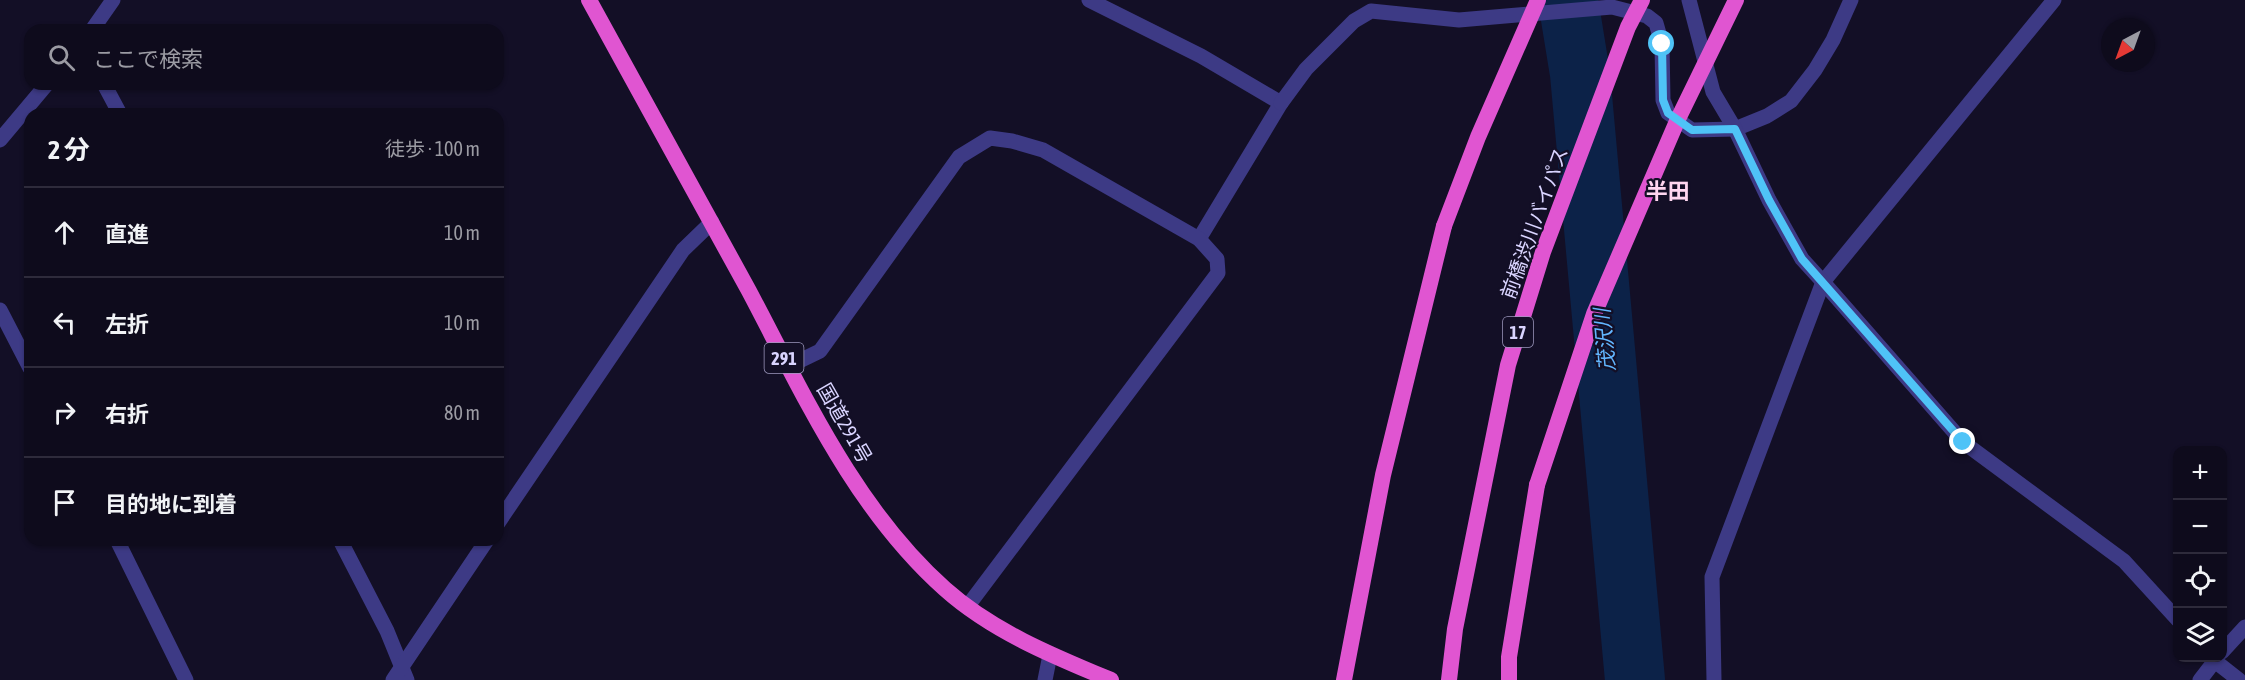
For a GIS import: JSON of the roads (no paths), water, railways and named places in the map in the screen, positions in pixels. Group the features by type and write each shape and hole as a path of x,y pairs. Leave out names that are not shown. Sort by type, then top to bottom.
{"highway":[{"name":"国道291号","path":"589,0 789,366 860,490 887,529 917,563 977,615 1050,655 1111,680"},
{"path":"1344,680 1383,475 1444,226 1478,137 1538,0"},
{"name":"前橋渋川バイパス","path":"1449,680 1455,628 1508,365 1543,252 1628,27 1641,0"},
{"path":"1509,680 1509,657 1538,485 1594,314 1678,119 1736,0"}],"street":[{"path":"96,24 113,0"},
{"path":"1089,0 1201,56 1281,103"},
{"path":"1689,0 1713,92 1735,129 1769,200 1802,259 1963,442 2124,561 2173,615"},
{"path":"1199,239 1281,103 1306,69 1354,21 1371,11 1460,20 1612,7 1647,16 1656,23 1662,44 1663,100 1668,113 1692,130 1735,129 1767,116 1791,101 1833,40 1851,0"},
{"path":"1714,680 1712,577 1822,282 2054,0"},
{"path":"27,108 42,90"},
{"path":"107,90 117,108"},
{"path":"0,140 24,111"},
{"path":"789,366 820,351 959,158 990,138 1012,141 1043,150 1199,239 1217,259 1218,273 967,607"},
{"path":"504,514 683,250 712,222"},
{"path":"0,310 24,356"},
{"path":"120,546 186,680"},
{"path":"343,546 387,631 400,676"},
{"path":"400,676 483,546"},
{"path":"2227,646 2245,627"},
{"path":"1045,680 1050,655"},
{"path":"2200,680 2213,662"},
{"path":"2221,662 2239,680"}],"waterway":[{"name":"茂沢川","path":"1568,0 1580,74 1635,680"}],"district":[{"name":"半田","path":"1668,191"}]}
